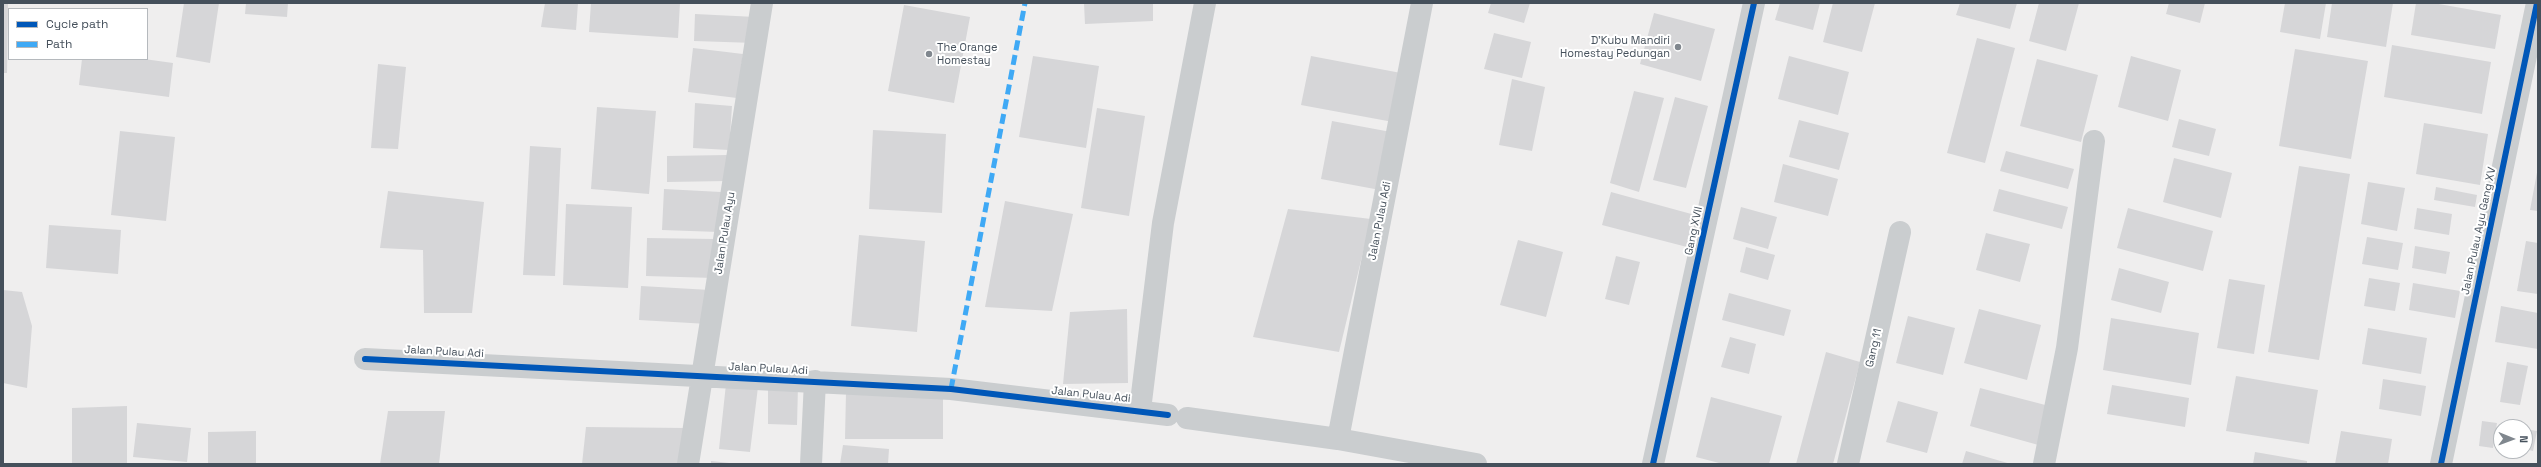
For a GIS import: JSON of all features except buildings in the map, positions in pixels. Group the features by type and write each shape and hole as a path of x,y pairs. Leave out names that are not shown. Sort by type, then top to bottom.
{"street":[{"name":"Jalan Pulau Ayu","path":"688,464 704,375 762,3"},
{"path":"1140,410 1164,223 1205,3"},
{"name":"Jalan Pulau Adi","path":"1338,439 1422,3"},
{"name":"Gang XVII","path":"1652,464 1754,3"},
{"name":"Jalan Pulau Ayu Gang XV","path":"2441,464 2537,3"},
{"path":"2044,464 2067,348 2094,141"},
{"name":"Gang 11","path":"1848,464 1900,232"},
{"name":"Jalan Pulau Adi","path":"365,359 704,375 951,389 1140,410 1338,439 1476,464"},
{"path":"811,464 815,381"}],"marked path":[{"path":"951,389 1025,3"}],"cycle path":[{"path":"1653,464 1754,3"},
{"path":"2441,464 2537,3"},
{"path":"365,359 951,389 1168,415"}],"place":[{"name":"D'Kubu Mandiri Homestay Pedungan","path":"1678,47"},
{"name":"The Orange Homestay","path":"929,54"}]}
